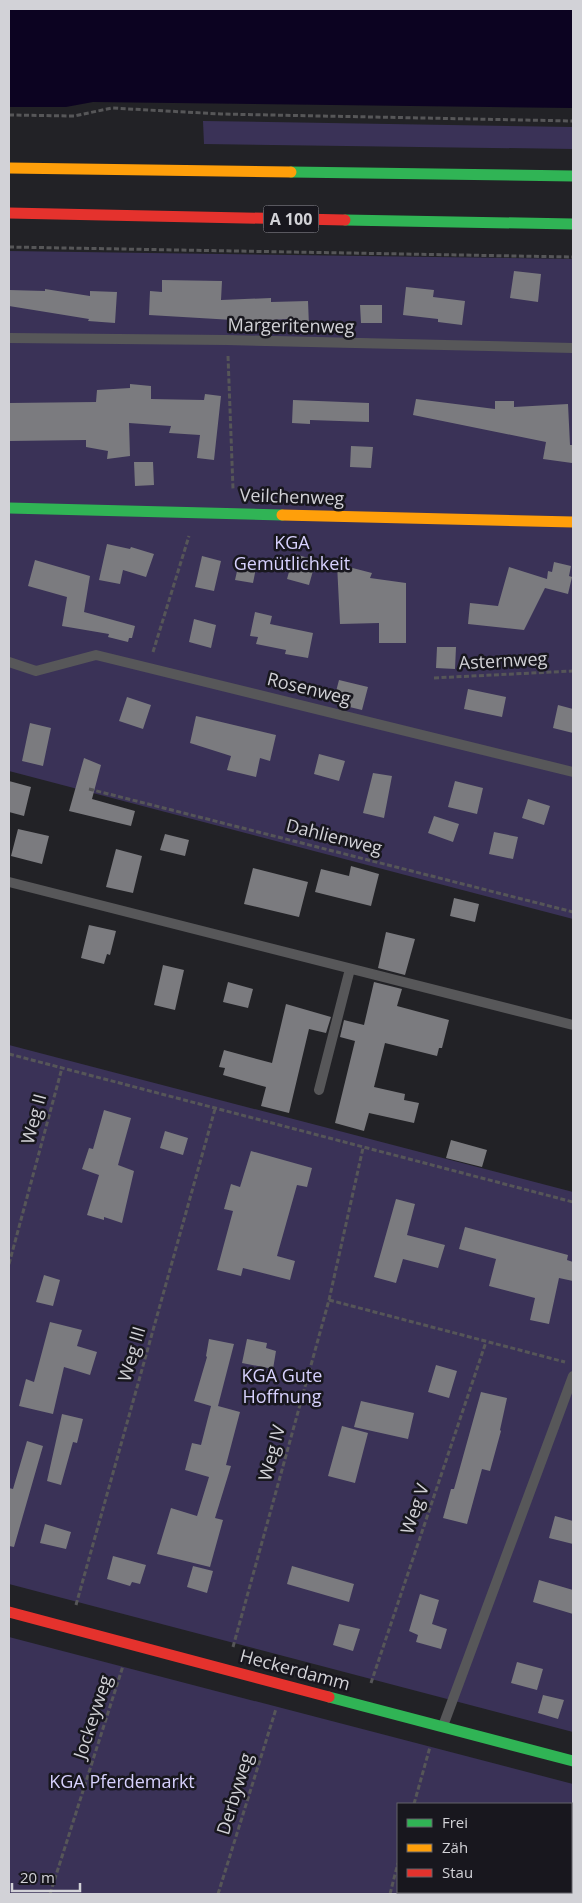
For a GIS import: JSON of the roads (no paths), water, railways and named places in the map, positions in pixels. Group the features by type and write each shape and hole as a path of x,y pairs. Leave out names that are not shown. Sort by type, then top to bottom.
{"main road":[{"path":"9,168 573,176"},
{"name":"A 100","path":"9,214 573,224"},
{"name":"Veilchenweg","path":"9,508 234,512 573,522"},
{"name":"Heckerdamm","path":"9,1612 573,1761"}],"lane":[{"name":"Margeritenweg","path":"9,338 228,340 573,348"},
{"name":"Rosenweg","path":"9,662 36,671 96,655 573,772"},
{"path":"9,882 573,1025"},
{"path":"319,1090 350,969"},
{"path":"443,1727 573,1376"}],"park label":[{"name":"KGA Gemütlichkeit","path":"292,553"},
{"name":"KGA Gute Hoffnung","path":"282,1386"},
{"name":"KGA Pferdemarkt","path":"122,1782"}]}
